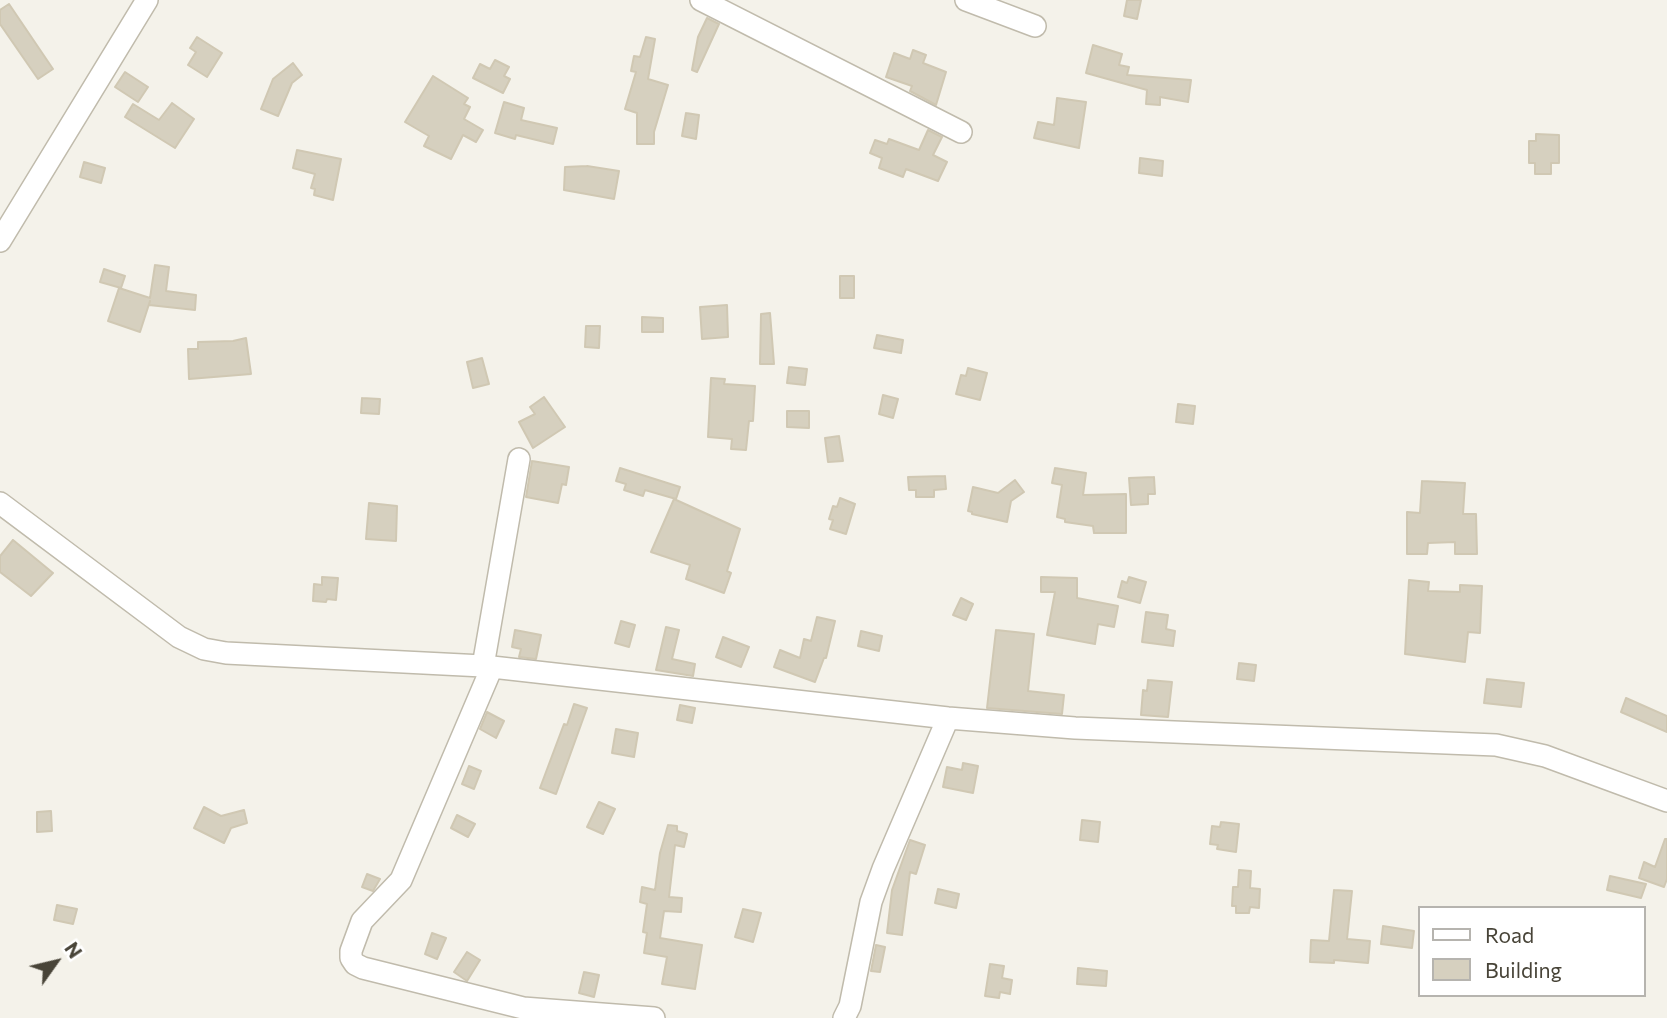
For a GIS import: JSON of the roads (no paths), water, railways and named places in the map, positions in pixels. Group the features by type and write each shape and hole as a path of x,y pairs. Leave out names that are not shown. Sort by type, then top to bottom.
{"street":[{"path":"0,240 147,0"},
{"path":"701,0 961,132"},
{"path":"966,0 1035,26"},
{"path":"519,459 488,666 401,880 362,921 351,958 363,968 523,1008 654,1018"},
{"path":"0,503 179,637 204,649 226,653 488,666 948,718 1075,728 1496,745 1572,765 1667,801"},
{"path":"844,1018 850,1006 871,902 948,718"}]}
